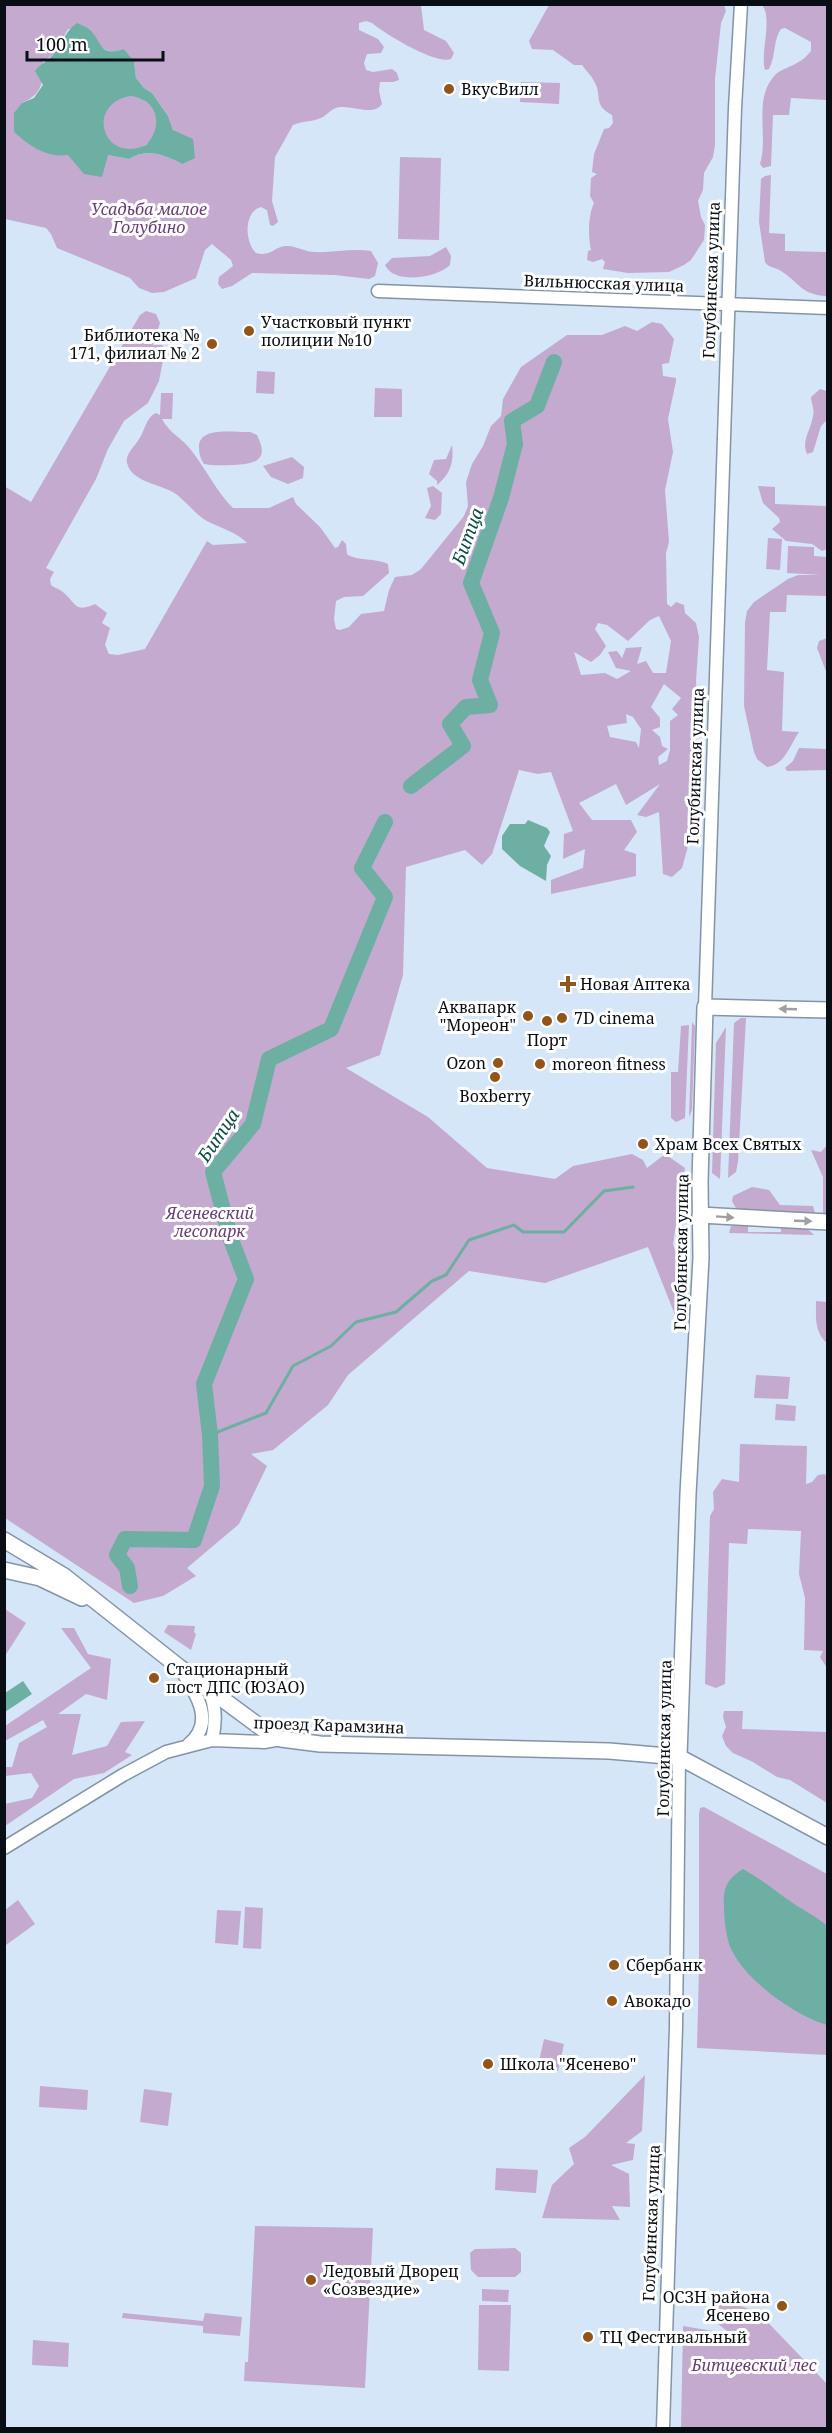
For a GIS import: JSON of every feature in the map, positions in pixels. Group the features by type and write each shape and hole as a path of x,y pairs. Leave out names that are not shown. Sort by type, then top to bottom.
{"main road":[{"path":"705,1007 828,1010"},
{"name":"Голубинская улица","path":"679,1756 688,1494 701,1258 705,1007"},
{"path":"700,1215 828,1222"},
{"path":"4,1540 64,1576 179,1667 281,1739"},
{"path":"4,1551 33,1565 106,1610"},
{"path":"4,1570 40,1578 106,1610"},
{"name":"проезд Карамзина","path":"281,1739 320,1744 598,1751 679,1756"},
{"path":"679,1756 828,1837"}],"street":[{"name":"Голубинская улица","path":"705,1007 735,108 741,4"},
{"name":"Вильнюсская улица","path":"378,291 828,308"},
{"path":"179,1667 195,1691 203,1715 198,1737 189,1744"},
{"path":"207,1687 213,1699 215,1730 212,1740"},
{"name":"проезд Карамзина","path":"4,1848 143,1763 189,1744 212,1740 264,1742 281,1739"},
{"name":"Голубинская улица","path":"663,2428 676,2027 679,1756"}],"green space":[{"name":"Усадьба малое Голубино","path":"5,5 421,5 424,30 446,41 454,53 451,59 444,60 434,57 399,41 372,23 366,21 359,23 359,30 378,39 384,47 381,53 367,54 364,63 366,70 373,72 392,69 397,73 399,80 380,82 379,91 382,104 378,108 369,110 338,107 321,118 293,125 275,157 272,201 278,222 273,226 270,225 267,210 261,207 251,215 248,235 256,253 266,254 287,246 314,252 371,251 378,263 375,276 369,279 335,275 252,273 232,286 222,289 218,284 219,277 233,266 231,260 212,244 205,250 196,278 164,292 152,293 139,288 130,278 57,248 46,228 5,219","holes":["68,29 89,30 103,48 111,51 124,49 134,61 136,78 144,88 152,93 168,116 173,130 182,136 182,164 149,153 129,159 108,155 67,155 22,103 38,91 42,81 43,61 53,55"]},
{"path":"549,5 724,5 726,11 721,23 715,79 715,145 713,157 704,173 703,190 698,201 705,225 704,240 691,260 684,265 669,272 628,273 603,269 605,262 602,259 593,262 587,260 588,251 591,250 589,226 594,203 590,196 591,178 597,174 592,172 594,154 604,129 609,128 613,123 612,115 602,107 597,86 582,65 574,65 553,50 532,49 529,41"},
{"path":"762,5 828,5 827,100 791,98 789,115 773,115 771,166 763,168 760,164 765,94 776,74 808,55 811,51 811,42 785,28 781,29 771,64 769,69 765,70 766,18"},
{"path":"521,82 560,83 559,104 520,102"},
{"path":"130,96 140,98 149,104 155,113 157,123 155,133 149,142 140,148 130,150 120,148 111,142 105,133 103,123 105,113 111,104 120,98"},
{"path":"400,157 441,158 439,240 398,239"},
{"path":"771,175 769,233 785,234 785,251 827,252 827,296 806,291 781,271 765,262 759,222 761,179"},
{"path":"446,247 451,256 450,265 444,270 426,276 397,275 385,265 392,258 430,256"},
{"name":"Ясеневский лесопарк","path":"146,311 156,314 160,323 153,345 162,345 165,350 159,381 148,403 124,421 108,449 96,479 46,568 54,572 50,579 51,585 63,592 76,606 83,608 95,604 107,613 102,623 110,628 105,645 109,654 118,655 145,649 207,541 213,545 247,543 235,534 201,517 176,494 141,479 130,470 127,463 129,453 150,418 156,413 160,415 161,393 173,393 172,419 162,419 165,424 191,450 233,508 269,508 293,497 296,504 320,527 335,548 342,540 346,544 347,554 388,564 389,573 363,596 344,597 336,601 334,619 336,629 340,630 349,627 361,614 384,611 395,577 412,575 421,569 464,516 468,506 466,482 472,464 491,426 501,416 503,399 521,367 567,335 602,335 625,326 637,331 652,322 662,324 674,339 669,363 662,364 663,376 676,378 668,419 673,452 665,490 669,542 666,553 667,604 671,607 676,602 684,605 685,613 696,623 699,637 693,828 682,868 672,877 663,874 659,812 646,817 637,815 660,784 626,805 616,784 579,803 592,820 631,820 637,832 624,850 636,854 636,876 551,894 551,880 583,868 585,849 563,859 564,834 573,831 551,772 538,774 519,770 492,854 482,865 465,850 406,867 403,975 380,1055 346,1068 428,1117 487,1168 555,1179 573,1166 632,1154 643,1160 647,1168 665,1154 685,1168 673,1244 681,1268 681,1330 648,1247 545,1283 469,1271 348,1375 328,1405 273,1450 251,1454 267,1466 239,1524 187,1568 196,1576 163,1596 134,1603 5,1518 4,486 31,502 140,315","holes":["659,616 671,641 666,673 653,673 646,661 637,664 642,647 626,648 622,658 617,651 608,652 616,668 631,671 617,679 605,673 581,675 574,652 591,662 606,646 595,629 598,623 607,625 628,641 650,620","664,684 681,698 672,709 678,715 670,721 670,750 667,761 659,765 658,757 668,749 662,746 660,737 652,730 660,727 660,718 651,707","626,714 633,717 641,729 639,748 636,742 610,737 607,726 627,723"]},
{"path":"257,371 275,372 274,394 256,393"},
{"path":"375,388 402,389 402,417 374,417"},
{"path":"820,389 827,391 827,420 821,426 813,452 807,454 805,444 813,413 811,397"},
{"path":"220,432 250,432 257,435 262,451 261,456 254,462 204,464 199,446 205,436"},
{"path":"452,445 450,467 446,476 437,485 437,481 429,474 434,460 446,459"},
{"path":"292,457 304,467 303,478 288,484 271,477 263,466"},
{"path":"433,486 442,493 441,514 435,520 425,518 431,506 427,488"},
{"path":"758,486 775,487 775,504 827,506 827,549 822,551 812,544 786,541 772,529 780,522 779,518 763,503"},
{"path":"768,538 782,539 780,570 766,569"},
{"path":"788,546 814,547 814,556 827,557 827,596 787,595 786,612 770,612 767,670 784,672 782,731 799,732 783,758 778,763 767,767 757,759 754,752 744,706 745,622 747,611 754,602 788,579 798,575 821,575 787,573"},
{"path":"828,638 827,674 817,648 819,641"},
{"path":"799,748 827,749 827,770 787,771 785,768 793,761"},
{"path":"741,1018 746,1018 738,1162 736,1172 728,1178 734,1023"},
{"path":"692,1022 695,1026 692,1110 689,1117"},
{"path":"689,1025 685,1118 676,1122 671,1118 671,1072 678,1072 681,1026"},
{"path":"726,1027 720,1179 712,1173 716,1043"},
{"path":"827,1145 827,1213 823,1213 823,1177 811,1150 821,1152"},
{"path":"752,1187 769,1190 780,1205 813,1206 815,1213 737,1210 732,1201 733,1196"},
{"path":"731,1226 748,1226 748,1232 781,1232 781,1227 808,1229 814,1235 729,1233"},
{"path":"816,1301 827,1302 827,1343 818,1329"},
{"path":"756,1375 790,1377 788,1399 754,1398"},
{"path":"776,1404 796,1406 795,1421 775,1420"},
{"path":"740,1444 807,1446 806,1484 812,1482 818,1475 825,1474 826,1476 827,1668 820,1657 823,1651 804,1650 805,1598 799,1574 801,1531 748,1529 747,1544 729,1543 725,1684 716,1688 705,1684 710,1516 714,1509 713,1492 722,1479 739,1482"},
{"path":"5,1609 26,1623 5,1656"},
{"path":"168,1625 195,1626 196,1634 191,1650 164,1632"},
{"path":"61,1628 74,1628 88,1654 111,1659 107,1700 86,1694 58,1714 81,1714 72,1755 107,1746 121,1722 145,1721 125,1752 132,1755 104,1773 74,1779 5,1826 5,1804 32,1798 39,1786 31,1773 5,1776 5,1767 12,1767 19,1743 47,1727 43,1720 5,1741 5,1726 91,1668"},
{"path":"724,1711 743,1711 742,1729 827,1732 827,1803 790,1780 777,1777 733,1753 726,1746 722,1736 726,1727"},
{"path":"704,1807 827,1874 827,2055 697,2048 699,1815 700,1808"},
{"path":"18,1900 35,1924 6,1945 5,1910"},
{"path":"245,1907 263,1908 261,1949 243,1948"},
{"path":"217,1910 241,1911 238,1945 215,1943"},
{"path":"544,2039 564,2044 558,2071 538,2066"},
{"path":"645,2075 642,2131 626,2143 635,2144 633,2160 611,2165 629,2174 630,2207 612,2206 620,2220 542,2218 552,2185 574,2164 569,2148 585,2137"},
{"path":"40,2086 88,2090 87,2110 39,2107"},
{"path":"144,2089 172,2093 168,2126 140,2122"},
{"path":"496,2168 538,2170 536,2193 495,2190"},
{"name":"Ледовый Дворец «Созвездие»","path":"255,2226 373,2228 365,2388 244,2381 245,2362 248,2362"},
{"path":"515,2248 521,2253 521,2272 515,2277 478,2277 471,2270 470,2253 475,2249"},
{"path":"482,2289 509,2290 508,2302 482,2301"},
{"name":"Битцевский лес","path":"729,2302 758,2312 827,2384 827,2428 681,2428 683,2326 731,2334 718,2324 718,2304"},
{"path":"479,2305 511,2305 509,2371 478,2370"},
{"path":"123,2313 203,2321 205,2313 242,2317 240,2336 203,2333 203,2326 122,2318"},
{"path":"33,2340 69,2343 68,2367 32,2365"}],"shaded area":[{"path":"77,23 89,29 106,50 124,49 134,61 136,78 144,88 152,93 168,116 173,130 193,139 195,158 182,164 149,153 129,159 108,155 102,177 84,174 68,155 45,153 14,132 14,113 22,103 34,98 43,85 35,71 53,55","holes":["130,96 147,102 155,114 156,122 152,138 146,145 131,149 119,147 110,141 105,131 104,121 107,110 116,102"]},
{"path":"528,820 547,828 550,832 544,846 551,856 547,865 546,881 520,866 502,849 502,836 510,824 525,824"},
{"path":"23,1681 32,1694 5,1712 5,1693"},
{"path":"743,1869 827,1926 827,2025 800,2013 771,1994 745,1970 735,1957 726,1931 724,1895 729,1881"}],"waterway":[{"name":"Битца","path":"411,786 463,746 450,724 466,707 490,705 480,680 492,633 471,583 501,498 515,444 512,421 537,406 554,362"},
{"name":"Битца","path":"130,1586 127,1568 117,1555 125,1539 194,1540 212,1486 210,1435 204,1384 246,1279 230,1237 213,1172 253,1124 269,1059 331,1029 385,897 362,868 385,822"},
{"path":"210,1435 266,1413 293,1366 331,1346 356,1322 396,1312 432,1281 446,1275 469,1240 514,1225 523,1232 564,1232 604,1191 633,1187"}],"place":[{"name":"ВкусВилл","path":"449,89"},
{"name":"Участковый пункт полиции №10","path":"249,331"},
{"name":"Библиотека № 171, филиал № 2","path":"212,344"},
{"name":"Новая Аптека","path":"568,984"},
{"name":"Аквапарк \"Мореон\"","path":"528,1016"},
{"name":"7D cinema","path":"562,1018"},
{"name":"Порт","path":"547,1021"},
{"name":"Ozon","path":"498,1063"},
{"name":"moreon fitness","path":"540,1064"},
{"name":"Boxberry","path":"495,1077"},
{"name":"Храм Всех Святых","path":"643,1144"},
{"name":"Стационарный пост ДПС (ЮЗАО)","path":"154,1678"},
{"name":"Сбербанк","path":"614,1965"},
{"name":"Авокадо","path":"612,2001"},
{"name":"Школа \"Ясенево\"","path":"488,2064"},
{"name":"Ледовый Дворец «Созвездие»","path":"311,2280"},
{"name":"ОСЗН района Ясенево","path":"782,2306"},
{"name":"ТЦ Фестивальный","path":"588,2337"}]}
